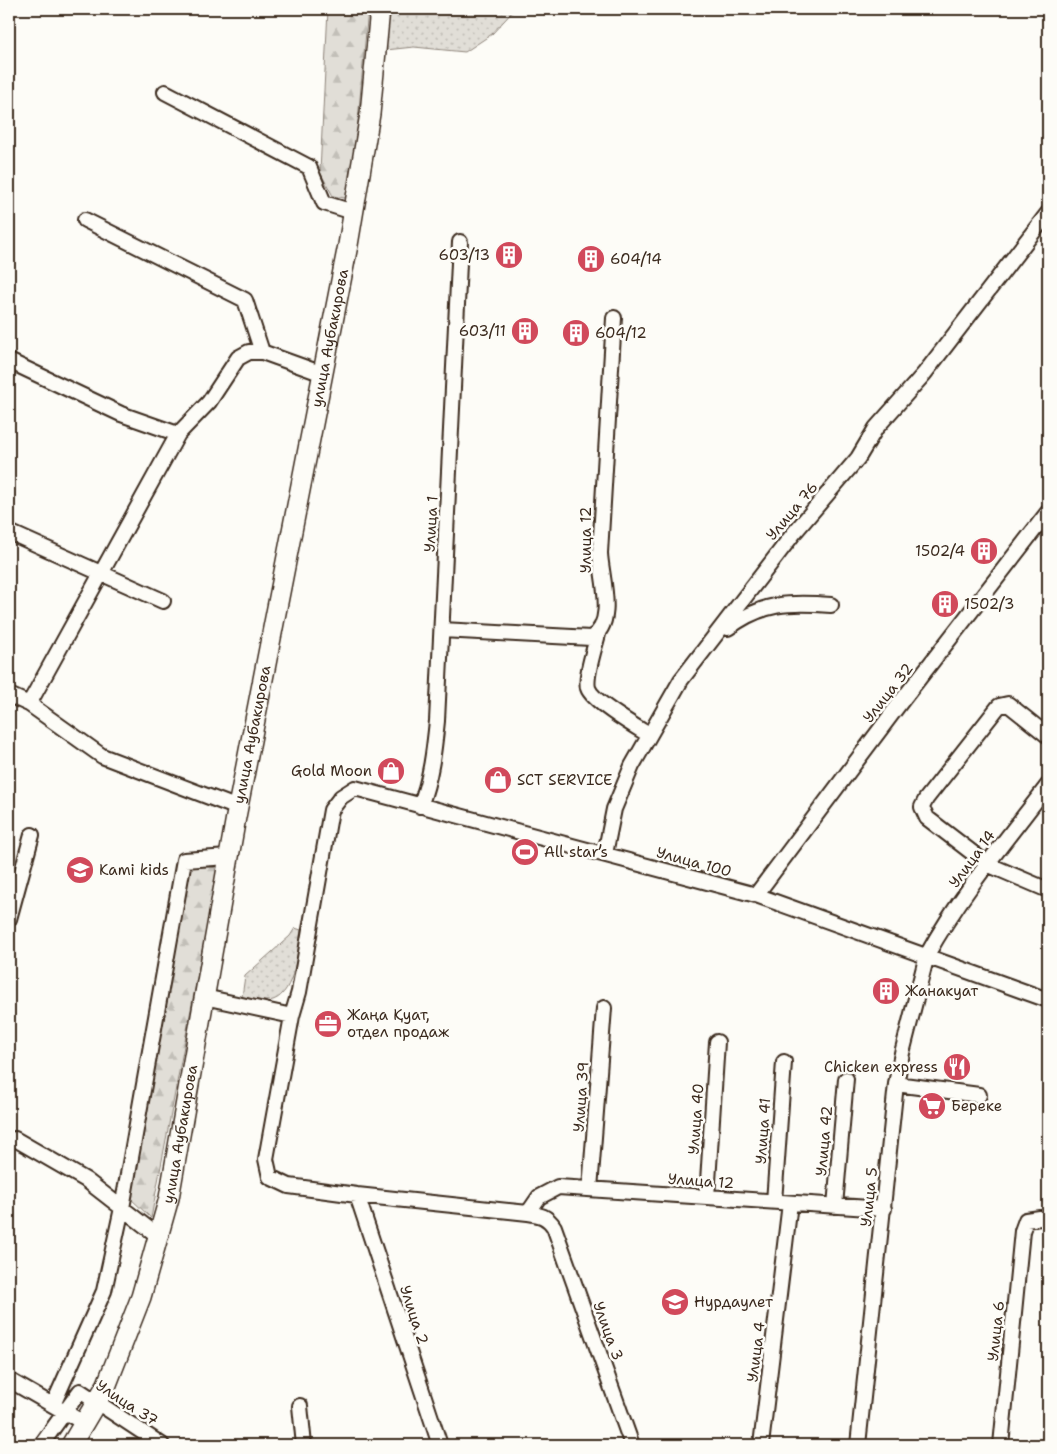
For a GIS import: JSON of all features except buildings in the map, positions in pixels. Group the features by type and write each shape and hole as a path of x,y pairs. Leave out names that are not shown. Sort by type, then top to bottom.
{"main road":[{"name":"улица Аубакирова","path":"71,1445 107,1384 141,1296 168,1198 238,808 353,212 370,114 380,9"}],"street":[{"path":"165,92 309,166 324,203 353,212"},
{"name":"Улица 76","path":"605,854 614,809 632,766 681,680 794,533 858,458 876,428 924,374 1048,213"},
{"path":"85,220 246,300 262,352"},
{"name":"Улица 1","path":"420,806 427,788 432,766 437,720 460,242"},
{"name":"Улица 12","path":"614,318 600,553 606,600 602,626 598,634 588,678 588,688 596,699 649,736"},
{"path":"29,704 178,434 209,402 238,358 249,352 262,352 323,374"},
{"path":"9,361 121,414 178,434"},
{"name":"Улица 32","path":"756,896 900,703 1048,512"},
{"path":"9,532 163,601"},
{"path":"713,638 743,616 778,604 797,602 831,605"},
{"path":"442,630 585,638 591,638 598,634"},
{"path":"9,695 29,704 102,756 238,808"},
{"path":"1048,736 1008,704 1000,706 926,799 922,807 927,818 987,864 1048,890"},
{"name":"Улица 14","path":"927,955 987,864 1048,785"},
{"name":"Улица 100","path":"292,1016 299,992 330,810 341,797 355,788 756,896 927,955 1048,1000"},
{"path":"9,919 32,835"},
{"path":"53,1405 104,1291 122,1208 184,860 229,857"},
{"name":"Улица 5","path":"858,1445 896,1084 927,955"},
{"path":"204,997 292,1016 266,1159 270,1177 289,1186 528,1213"},
{"name":"Улица 39","path":"590,1189 604,1008"},
{"name":"Улица 40","path":"707,1197 717,1042"},
{"name":"Улица 41","path":"774,1202 784,1062"},
{"name":"Улица 42","path":"835,1206 846,1079"},
{"path":"896,1084 979,1095"},
{"path":"15,1139 86,1180 158,1236"},
{"name":"Улица 12","path":"528,1213 539,1197 558,1187 884,1209"},
{"name":"Улица 2","path":"357,1195 440,1445"},
{"name":"Улица 4","path":"761,1445 790,1203"},
{"name":"Улица 3","path":"528,1213 544,1216 554,1227 632,1445"},
{"name":"Улица 6","path":"1001,1445 1022,1231 1026,1220 1048,1219"},
{"path":"9,1380 84,1424"},
{"name":"Улица 37","path":"41,1445 80,1391 162,1445"},
{"path":"300,1406 304,1445"}],"green space":[{"path":"328,9 368,9 351,199 333,196 320,172"},
{"path":"380,9 515,9 492,34 465,52 414,47 376,51"},
{"path":"190,865 218,868 151,1218 128,1196"},
{"path":"295,928 301,930 294,970 286,989 280,996 270,1001 242,997 245,976 290,936"}],"place":[{"name":"603/13","path":"509,255"},
{"name":"604/14","path":"591,259"},
{"name":"603/11","path":"525,331"},
{"name":"604/12","path":"576,333"},
{"name":"1502/4","path":"984,551"},
{"name":"1502/3","path":"945,604"},
{"name":"Gold Moon","path":"391,771"},
{"name":"SCT SERVICE","path":"498,780"},
{"name":"All star’s","path":"525,852"},
{"name":"Kami kids","path":"80,870"},
{"name":"Жанакуат","path":"886,991"},
{"name":"Жаңа Қуат, отдел продаж","path":"328,1024"},
{"name":"Chicken express","path":"957,1067"},
{"name":"Береке","path":"932,1106"},
{"name":"Нурдаулет","path":"675,1302"}]}
